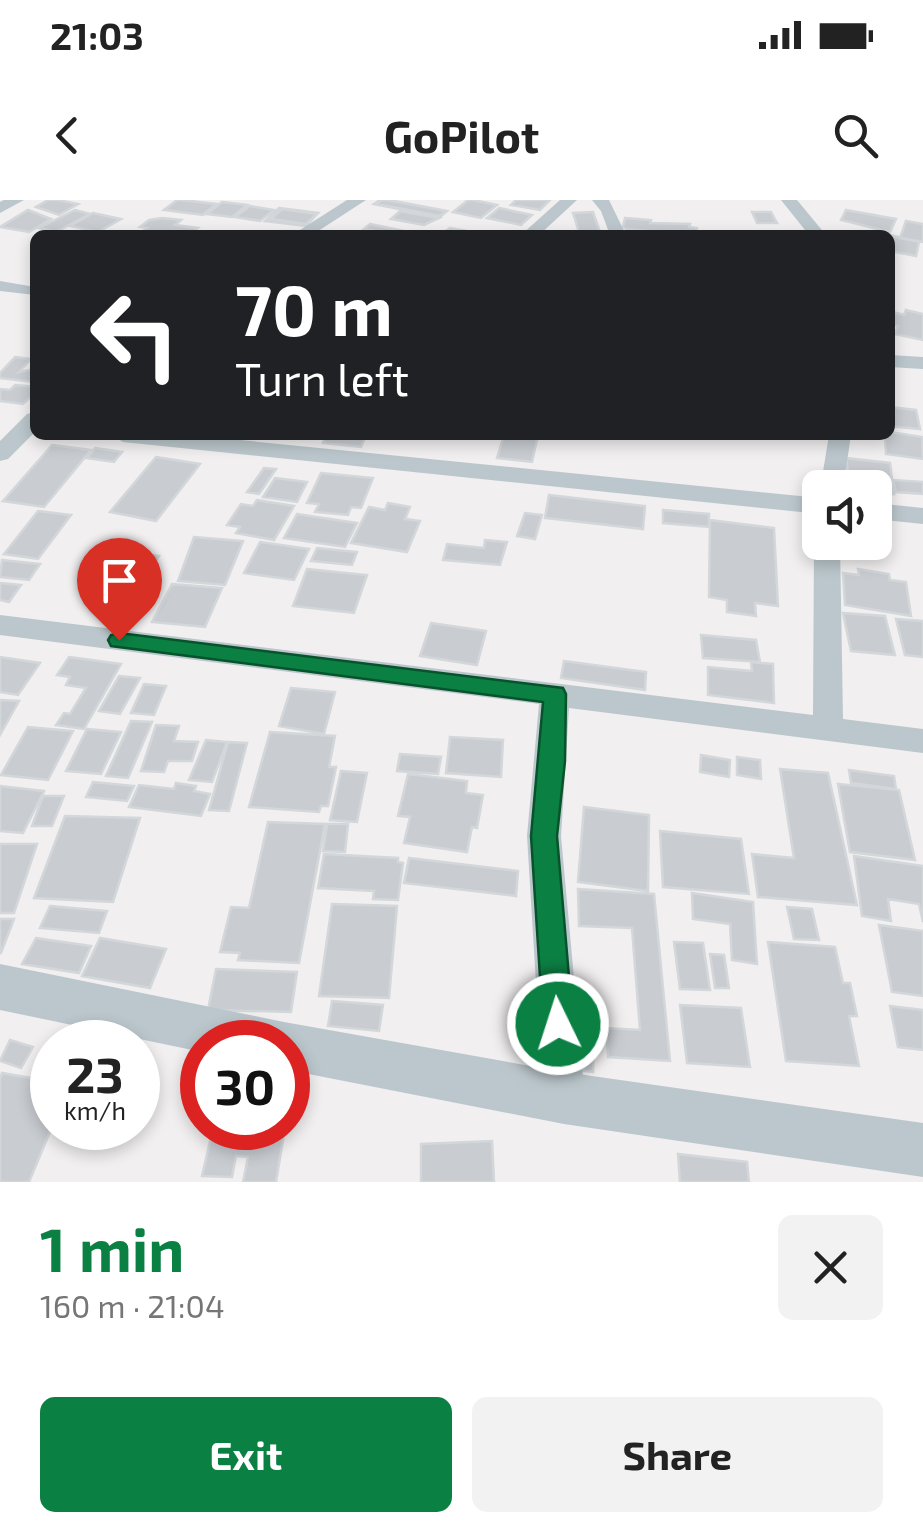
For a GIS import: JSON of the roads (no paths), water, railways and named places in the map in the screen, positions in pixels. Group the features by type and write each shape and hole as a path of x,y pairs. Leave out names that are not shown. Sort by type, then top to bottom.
{"street":[{"path":"0,208 16,200"},
{"path":"308,230 358,200"},
{"path":"535,230 569,200"},
{"path":"600,200 609,210 616,230"},
{"path":"789,200 814,230"},
{"path":"0,286 29,291"},
{"path":"895,360 923,363"},
{"path":"0,422 30,423"},
{"path":"0,454 30,425"},
{"path":"172,440 802,504"},
{"path":"833,470 839,440"},
{"path":"892,513 923,516"},
{"path":"828,560 828,728"},
{"path":"0,625 923,741"},
{"path":"555,694 553,761 544,836 564,1098"},
{"path":"0,988 180,1024"},
{"path":"310,1050 564,1098 923,1150"}]}
